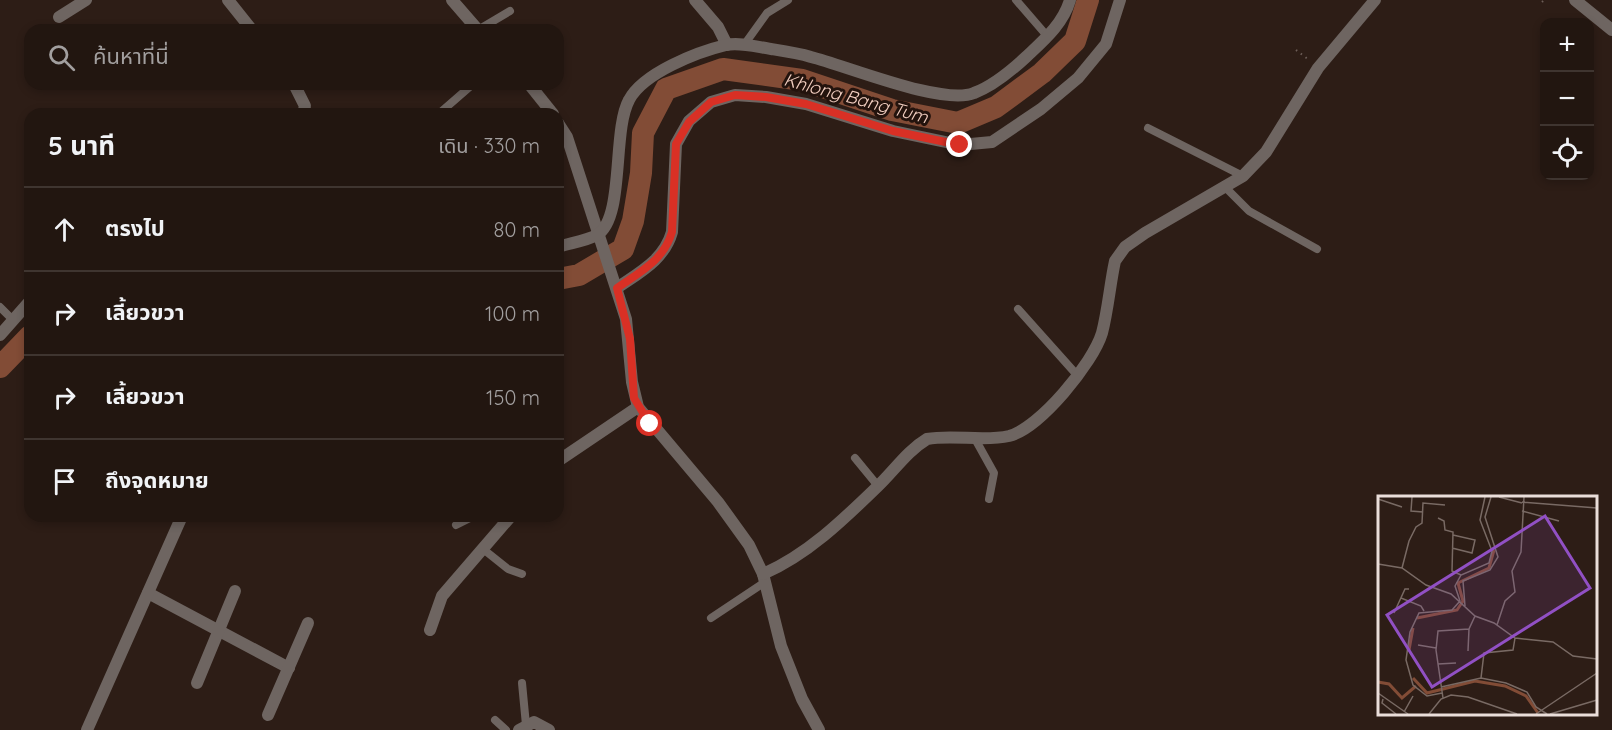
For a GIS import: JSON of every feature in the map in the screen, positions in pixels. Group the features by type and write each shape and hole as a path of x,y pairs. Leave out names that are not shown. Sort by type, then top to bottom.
{"street":[{"path":"65,9 86,0"},
{"path":"452,0 473,24"},
{"path":"695,0 718,27 727,45"},
{"path":"600,237 614,207 621,125 630,98 657,73 727,45 744,45 810,56 922,90 973,94 1018,65 1048,37 1066,13 1070,0"},
{"path":"616,284 660,258 668,244 672,232 676,144 689,122 711,102 735,95 766,97 806,104 893,131 960,145 992,142 1041,109 1078,78 1106,44 1120,0"},
{"path":"764,578 810,547 878,486 916,445 927,439 1011,435 1029,427 1077,375 1095,350 1102,334 1114,261 1145,233 1243,176 1266,152 1318,68 1375,0"},
{"path":"1575,0 1612,30"},
{"path":"233,1 248,24"},
{"path":"297,90 304,108"},
{"path":"534,90 548,108"},
{"path":"564,132 616,284 628,329 632,382 638,407 735,524 749,545 764,578 781,646 802,699 819,730"},
{"path":"564,246 600,237"},
{"path":"0,335 24,307"},
{"path":"564,458 638,407"},
{"path":"87,730 179,522"},
{"path":"430,630 442,596 506,522"},
{"path":"197,684 235,591"},
{"path":"148,593 289,668"},
{"path":"268,716 308,623"},
{"path":"523,727 534,722 549,730"}],"lane":[{"path":"744,45 767,13 788,0"},
{"path":"1016,0 1048,37"},
{"path":"488,24 510,11"},
{"path":"445,108 465,90"},
{"path":"1148,128 1243,176"},
{"path":"1225,187 1236,201 1249,211 1317,249"},
{"path":"0,307 12,320"},
{"path":"1018,309 1077,375"},
{"path":"974,437 994,473 988,499"},
{"path":"855,458 878,486"},
{"path":"456,525 462,522"},
{"path":"483,549 508,568 522,574"},
{"path":"711,618 764,578"},
{"path":"522,683 523,727"},
{"path":"495,720 506,730"}],"path":[{"path":"1296,50 1318,68"}],"waterway":[{"name":"Khlong Bang Tum","path":"564,278 579,275 623,249 633,221 641,173 643,133 666,89 723,69 802,80 892,110 958,123 996,107 1042,73 1075,41 1088,0"},
{"name":"Khlong Bang Tum","path":"0,367 24,342"}],"route":[{"path":"650,424 634,398 630,339 617,288 660,258 668,244 672,232 676,144 689,122 711,102 735,95 766,97 806,104 893,131 960,145"}]}
